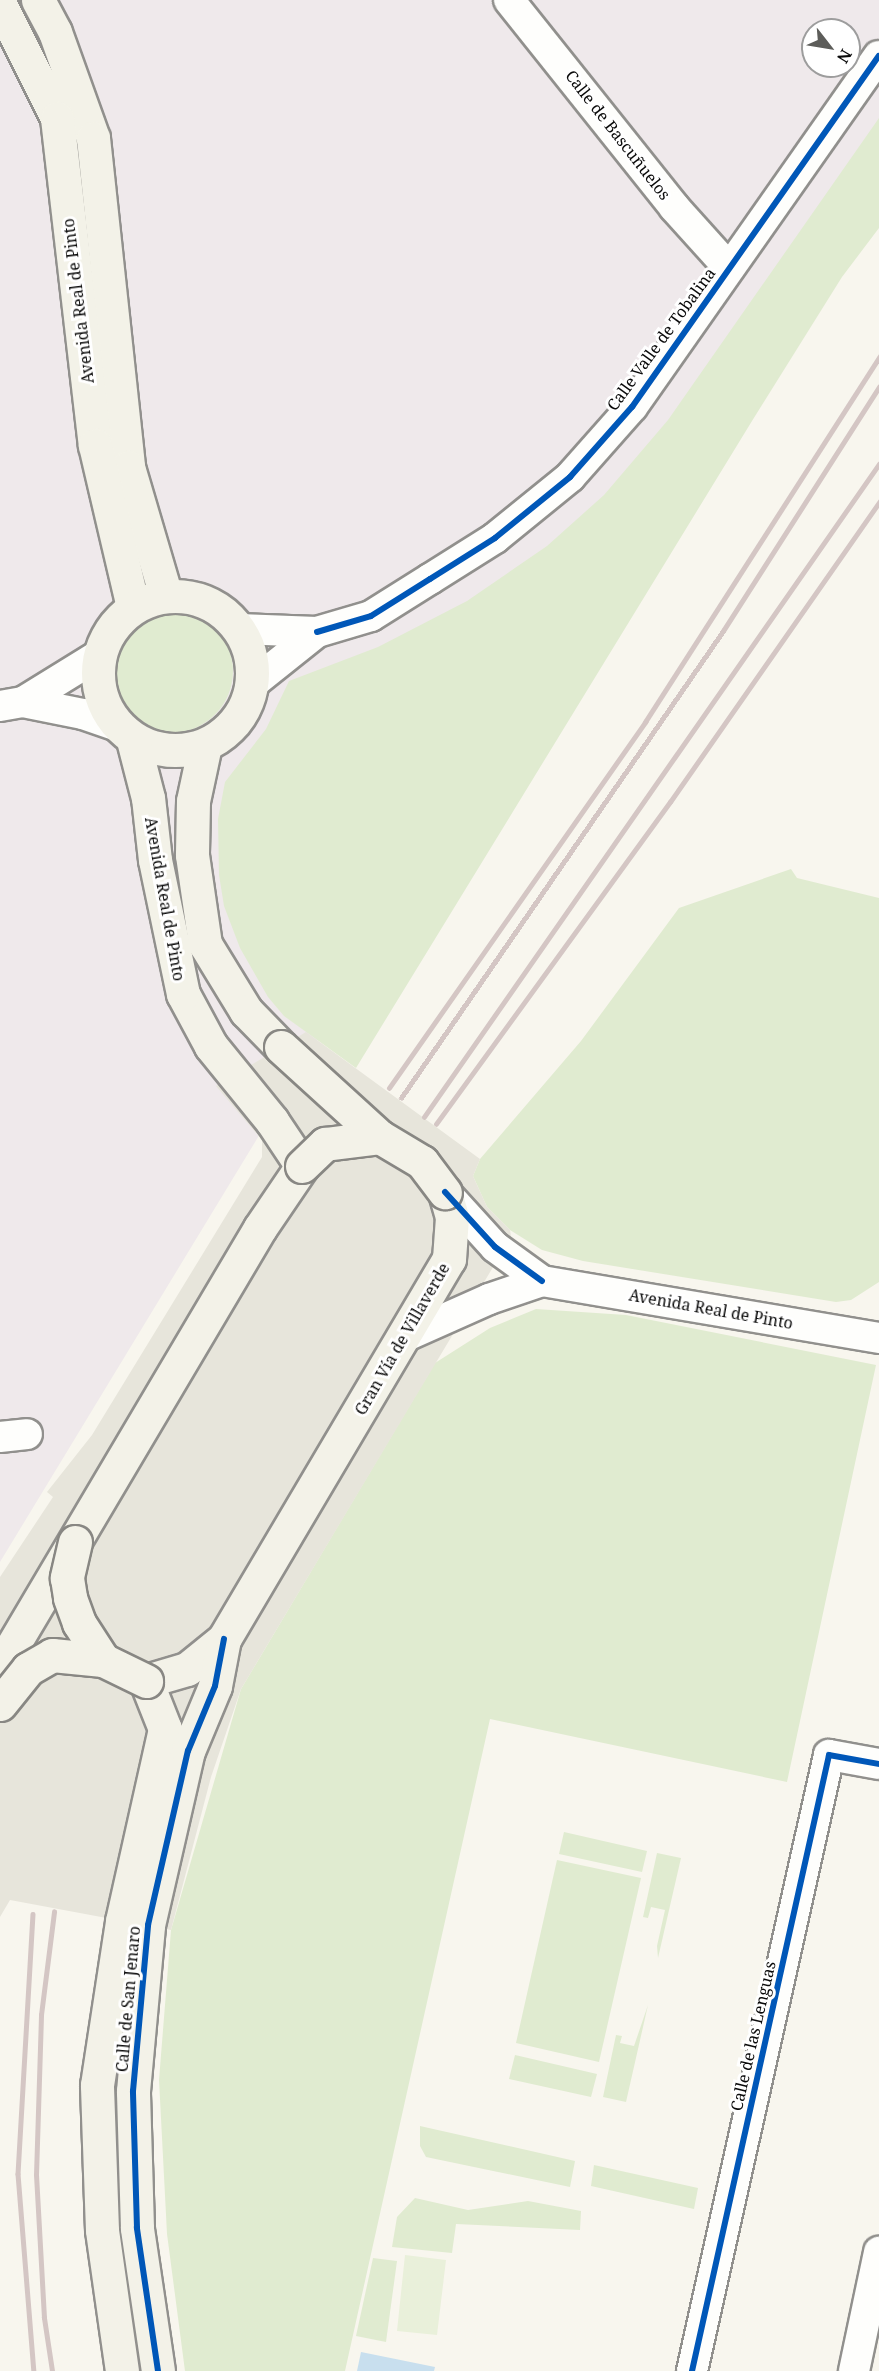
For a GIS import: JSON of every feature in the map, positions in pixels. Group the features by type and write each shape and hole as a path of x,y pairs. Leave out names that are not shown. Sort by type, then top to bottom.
{"main road":[{"name":"Avenida Real de Pinto","path":"38,0 55,32 93,138 128,466 166,596"},
{"name":"Avenida Real de Pinto","path":"0,4 57,118 95,445 133,607"},
{"path":"166,596 189,596 218,608 239,629 251,656 252,684 243,710 227,731 205,746 168,751 125,733 99,693 99,655 109,630 133,607 166,596"},
{"name":"Avenida Real de Pinto","path":"125,733 148,798 155,860 183,994 211,1046 272,1121 302,1166"},
{"name":"Avenida Real de Pinto","path":"205,746 193,801 192,855 205,944 246,1011 281,1047 380,1137"},
{"path":"0,1667 260,1228 302,1166 325,1144 380,1137"},
{"name":"Gran Vía de Villaverde","path":"146,1681 187,1669 224,1639 449,1259 452,1217 445,1192 423,1162 380,1137"},
{"path":"75,1542 67,1578 70,1598 79,1623 103,1660"},
{"name":"Calle de San Jenaro","path":"122,2371 102,2230 97,2085 135,1923 188,1751 215,1686 224,1639"},
{"path":"0,1704 28,1670 52,1655 103,1660 146,1681"},
{"name":"Calle de San Jenaro","path":"146,1681 165,1729 135,1923 133,2091 137,2228 158,2371"}],"street":[{"name":"Calle de Bascuñuelos","path":"509,0 674,207 729,268"},
{"name":"Calle Valle de Tobalina","path":"239,629 318,632 371,616 495,538 570,477 632,407 879,56"},
{"name":"Calle Valle de Tobalina","path":"252,684 318,632"},
{"path":"11,704 99,655"},
{"path":"11,704 84,714 125,733"},
{"name":"Avenida Real de Pinto","path":"445,1192 495,1247 542,1281 879,1338"},
{"path":"405,1336 542,1281"},
{"name":"Calle de las Lenguas","path":"692,2371 829,1755 879,1764"},
{"path":"854,2371 879,2252"}],"shaded area":[{"path":"0,0 879,0 879,162 518,709 0,1562"},
{"path":"306,1032 480,1159 473,1176 487,1207 510,1230 511,1237 241,1689 211,1777 171,1930 10,1900 0,1917 0,1577 53,1497 47,1492 92,1435 262,1157 262,1140 216,1086"}],"green space":[{"path":"879,118 879,228 842,277 752,421 356,1068 284,1016 268,997 240,948 224,906 219,875 218,819 225,782 266,729 289,681 378,647 467,601 547,546 604,495 668,420"},
{"path":"171,609 195,614 215,627 228,647 233,671 228,695 215,715 195,728 171,733 147,728 127,715 114,695 109,671 114,647 127,627 147,614"},
{"path":"791,869 797,878 879,898 879,1282 851,1300 836,1302 583,1261 542,1250 510,1230 487,1207 473,1176 480,1159 581,1041 679,908"},
{"path":"536,1309 626,1315 876,1365 787,1782 490,1719 345,2371 185,2371 167,2234 159,2080 171,1930 241,1689 435,1363 490,1328"},
{"path":"564,1832 647,1851 642,1872 559,1854"},
{"path":"657,1853 681,1858 658,1958 657,1946 665,1910 651,1907 648,1918 643,1917"},
{"path":"557,1860 641,1878 599,2062 516,2043"},
{"path":"648,2005 626,2102 603,2097 616,2035 622,2036 620,2043 634,2046"},
{"path":"515,2055 597,2074 591,2097 509,2079"},
{"path":"420,2126 575,2161 570,2187 426,2157 420,2146"},
{"path":"594,2165 698,2188 694,2209 591,2186"},
{"path":"415,2198 468,2210 528,2201 581,2211 580,2230 456,2224 452,2253 392,2247 397,2217"},
{"path":"405,2255 446,2260 437,2335 397,2331"},
{"path":"373,2258 397,2261 386,2342 356,2336"}],"water":[{"path":"361,2352 435,2367 434,2371 357,2371"}],"railway":[{"path":"389,1088 645,722 879,357"},
{"path":"401,1098 723,631 879,387"},
{"path":"424,1117 879,464"},
{"path":"436,1124 670,802 879,502"},
{"path":"52,2371 44,2318 36,2175 41,2015 54,1912"},
{"path":"33,1914 18,2174 34,2371"}],"cycle path":[{"path":"317,632 371,616 495,538 570,477 632,407 879,56"},
{"path":"445,1192 495,1247 542,1281"},
{"path":"158,2371 137,2228 133,2091 148,1925 188,1751 215,1686 224,1639"},
{"path":"692,2371 829,1755 879,1764"}]}
